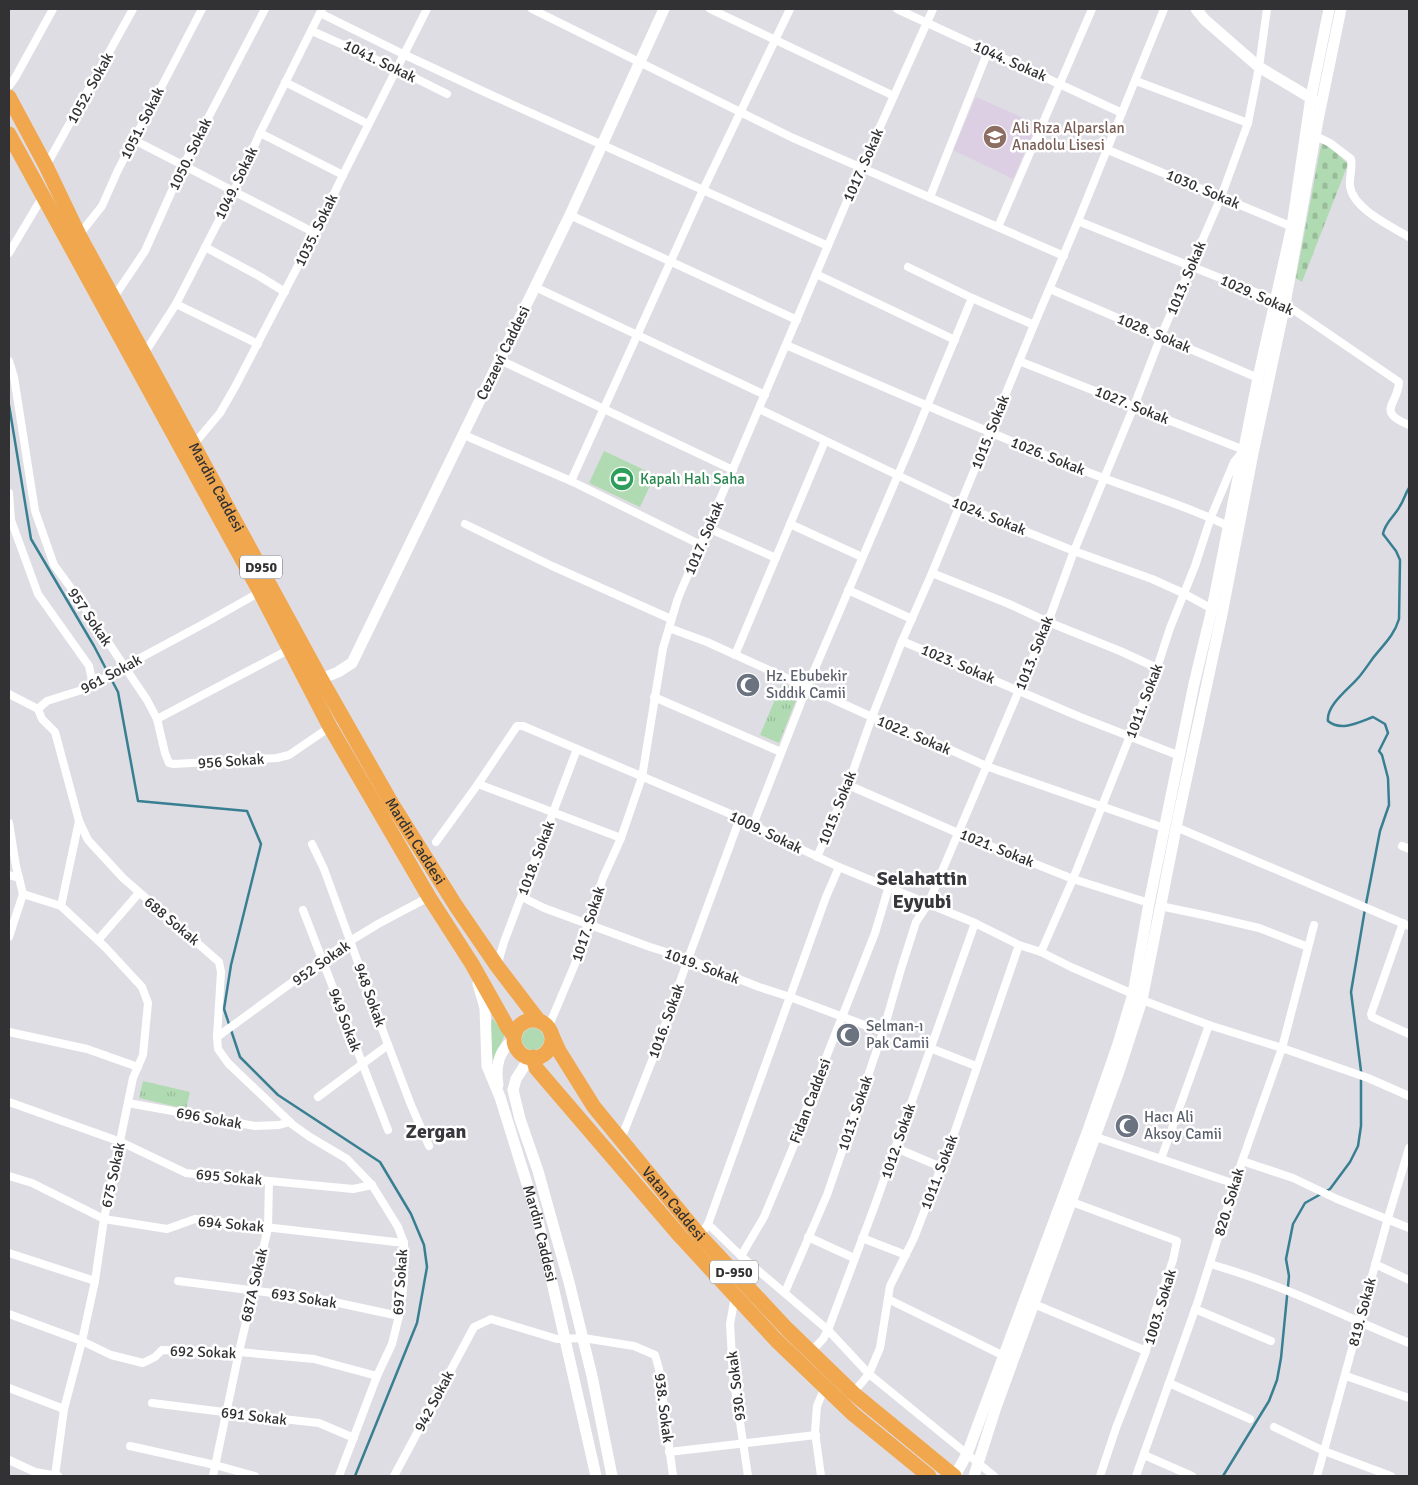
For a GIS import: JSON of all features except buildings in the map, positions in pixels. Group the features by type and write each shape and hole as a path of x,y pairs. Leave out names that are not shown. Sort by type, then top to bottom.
{"highway":[{"name":"Mardin Caddesi","path":"9,97 46,166 79,235 392,804 456,906 497,966 546,1027 550,1045 542,1055 531,1057 519,1051 514,1038 472,964 429,897 330,727 260,592 43,196 10,142"},
{"path":"514,1038 517,1028 527,1021 546,1027"},
{"name":"Vatan Caddesi","path":"546,1027 594,1107 704,1230 810,1353 853,1393 955,1476"},
{"name":"Vatan Caddesi","path":"531,1057 536,1068 583,1125 680,1236 776,1340 853,1414 930,1476"}],"street":[{"path":"9,86 53,9"},
{"name":"1052. Sokak","path":"46,166 133,9"},
{"name":"1051. Sokak","path":"79,235 102,206 118,170 202,9"},
{"name":"1050. Sokak","path":"114,297 145,252 183,166 264,9"},
{"name":"1035. Sokak","path":"194,444 220,414 258,344 427,9"},
{"path":"532,9 792,138 1064,256"},
{"name":"Cezaevi Caddesi","path":"322,679 352,663 570,215 664,9"},
{"path":"710,9 894,96"},
{"path":"571,481 703,190 790,9"},
{"name":"1044. Sokak","path":"896,9 1122,113"},
{"name":"1017. Sokak","path":"546,1027 574,964 603,878 621,838 642,777 662,648 678,598 862,167 933,9"},
{"path":"998,227 1092,9"},
{"name":"1015. Sokak","path":"817,857 848,785 902,641 1050,290 1164,9"},
{"path":"1196,9 1259,68 1322,104"},
{"name":"1013. Sokak","path":"785,1292 827,1195 883,1032 900,969 916,922 928,904 1019,691 1161,336 1221,197 1248,123 1259,68 1267,9"},
{"path":"1295,228 1311,98 1329,9"},
{"path":"974,1476 996,1407 1119,1072 1137,997 1170,828 1253,453 1295,228 1316,136 1340,9"},
{"path":"321,11 403,54 828,246"},
{"name":"1049. Sokak","path":"144,354 176,304 234,191 260,133 321,11"},
{"name":"1041. Sokak","path":"312,31 341,42 447,94"},
{"path":"930,197 988,51"},
{"path":"1136,81 1248,123"},
{"path":"285,82 368,124"},
{"path":"260,133 343,175"},
{"path":"1316,136 1330,143 1351,159 1349,184 1353,196 1360,205 1409,237"},
{"path":"134,140 315,233"},
{"name":"1030. Sokak","path":"1108,150 1295,228"},
{"path":"9,253 43,196"},
{"path":"570,215 797,320"},
{"name":"1029. Sokak","path":"1078,221 1281,302 1399,382 1390,411 1399,421 1409,425"},
{"path":"205,247 285,292"},
{"path":"908,267 1034,325"},
{"path":"816,274 955,340"},
{"path":"535,287 765,395"},
{"name":"1028. Sokak","path":"1050,290 1258,378"},
{"path":"752,825 807,688 972,298"},
{"path":"1170,828 1180,756 1194,684 1217,612 1228,526 1258,378 1281,302"},
{"path":"176,304 258,344"},
{"name":"1026. Sokak","path":"786,345 989,433 1228,526"},
{"path":"500,360 733,470"},
{"name":"957 Sokak","path":"9,361 14,377 35,511 54,565 147,700 157,718"},
{"name":"1027. Sokak","path":"1019,362 1244,450"},
{"name":"1024. Sokak","path":"759,410 960,505 1074,551 1152,579 1183,593 1217,612"},
{"path":"464,435 571,481 701,545"},
{"path":"735,655 825,441"},
{"name":"1011. Sokak","path":"1041,952 1073,879 1130,737 1157,668 1183,593 1195,566 1211,518 1234,462 1244,450"},
{"path":"9,493 11,520 38,594 89,666 95,684"},
{"path":"465,524 552,566 671,619"},
{"path":"790,524 862,557"},
{"path":"708,528 776,558"},
{"path":"932,573 1157,668"},
{"path":"848,590 912,618"},
{"name":"961 Sokak","path":"38,709 47,701 88,688 260,592"},
{"name":"1022. Sokak","path":"669,628 707,642 872,717 986,766 1170,828 1406,925"},
{"name":"1023. Sokak","path":"902,641 1130,737 1180,756"},
{"path":"157,718 290,649"},
{"path":"9,694 38,709 42,719 55,732 79,821 61,906 23,894"},
{"path":"654,697 781,752"},
{"name":"956 Sokak","path":"157,718 164,754 169,763 174,764 277,758 289,755 330,727"},
{"name":"1009. Sokak","path":"436,842 517,726 523,726 740,818 839,867 889,886 1019,945 1041,952 1137,997 1209,1026 1282,1048 1368,1078 1409,1096"},
{"name":"1018. Sokak","path":"497,966 577,749"},
{"path":"478,784 621,838"},
{"name":"1021. Sokak","path":"848,785 958,833 1073,879 1155,905 1258,928 1308,947"},
{"name":"1016. Sokak","path":"621,1139 658,1048 688,959 740,818"},
{"name":"688 Sokak","path":"79,821 88,840 139,893 219,962 221,972 217,1036"},
{"path":"9,823 23,894 9,937"},
{"name":"948 Sokak","path":"312,844 324,869 388,1045 429,1146"},
{"name":"1015. Sokak","path":"704,1230 778,1033 826,897 839,867"},
{"path":"9,875 19,878"},
{"name":"Fidan Caddesi","path":"742,1256 764,1217 794,1145 807,1106 875,932 889,886"},
{"path":"98,940 139,893"},
{"name":"1019. Sokak","path":"522,896 544,908 688,959 883,1032"},
{"name":"952 Sokak","path":"217,1036 342,946 378,924 429,897"},
{"name":"675 Sokak","path":"57,1476 64,1409 95,1281 104,1219 133,1078 143,1056 148,1003 142,988 98,940 61,906"},
{"name":"949 Sokak","path":"303,910 388,1130"},
{"name":"1012. Sokak","path":"810,1353 823,1339 828,1330 896,1148 974,923"},
{"path":"1406,925 1371,1014 1372,1017 1409,1034"},
{"name":"820. Sokak","path":"1136,1476 1195,1309 1242,1161 1282,1048 1314,926"},
{"name":"1011. Sokak","path":"853,1393 869,1374 880,1348 890,1286 906,1255 942,1167 1019,945"},
{"name":"Mardin Caddesi","path":"472,964 486,1008 487,1066 500,1097 537,1216 596,1476"},
{"path":"955,1476 967,1454 1137,997"},
{"path":"1161,1159 1209,1026"},
{"path":"9,1032 86,1049 138,1068"},
{"name":"697 Sokak","path":"217,1036 218,1049 228,1063 290,1122 310,1137 347,1159 372,1185 398,1227 404,1243 404,1278 399,1316 392,1344 377,1376 339,1476"},
{"path":"500,1097 497,1076 498,1064 504,1049 514,1038"},
{"path":"318,1097 388,1045"},
{"path":"930,1048 976,1066"},
{"name":"Mardin Caddesi","path":"531,1057 516,1079 513,1090 520,1119 538,1171 555,1231 583,1338 612,1476"},
{"name":"695 Sokak","path":"9,1102 121,1142 186,1173 353,1189 372,1185"},
{"name":"696 Sokak","path":"128,1103 256,1126 279,1125 290,1122"},
{"path":"1096,1136 1235,1184"},
{"path":"896,1148 942,1167"},
{"name":"819. Sokak","path":"1317,1476 1388,1218 1406,1167 1409,1148"},
{"path":"1242,1161 1293,1178 1337,1199 1409,1228"},
{"name":"694 Sokak","path":"9,1176 32,1184 104,1219 167,1229 195,1219 404,1243"},
{"name":"687A Sokak","path":"213,1476 268,1228 269,1181"},
{"name":"1003. Sokak","path":"1072,1202 1177,1241 1173,1260 1153,1318 1146,1351 1116,1428 1100,1476"},
{"path":"704,1230 742,1256 785,1292 828,1330 869,1374 994,1476"},
{"path":"808,1237 854,1258"},
{"path":"862,1238 906,1255"},
{"path":"9,1253 95,1281"},
{"path":"1210,1264 1239,1272 1297,1294 1360,1323 1409,1342"},
{"path":"1375,1264 1409,1280"},
{"name":"693 Sokak","path":"178,1281 320,1299 399,1316"},
{"name":"930. Sokak","path":"735,1296 730,1324 733,1375 748,1476"},
{"path":"888,1300 1004,1356"},
{"path":"1034,1304 1146,1351"},
{"path":"1195,1309 1271,1341"},
{"name":"692 Sokak","path":"9,1314 82,1341 111,1355 143,1363 154,1358 162,1350 239,1352 314,1359 377,1376"},
{"name":"942 Sokak","path":"394,1476 474,1327 491,1319 557,1339 566,1339"},
{"path":"566,1339 583,1338"},
{"name":"938. Sokak","path":"583,1338 634,1346 655,1355 659,1369 673,1476"},
{"path":"1346,1376 1409,1398"},
{"path":"1169,1383 1250,1419"},
{"path":"821,1476 816,1436 817,1406 825,1387"},
{"path":"9,1388 64,1409"},
{"name":"691 Sokak","path":"152,1403 319,1423 354,1438"},
{"path":"1274,1427 1324,1452 1391,1476"},
{"path":"669,1452 744,1442 816,1436"},
{"path":"130,1446 255,1476"},
{"path":"1144,1455 1192,1476"},
{"path":"9,1460 35,1472 57,1476"}],"shaded area":[{"name":"Ali Rıza Alparslan Anadolu Lisesi","path":"976,97 1037,124 1013,179 953,150"}],"green space":[{"path":"1325,142 1348,164 1302,282 1296,278 1321,145"},
{"name":"Kapalı Halı Saha","path":"604,451 655,475 640,507 589,483"},
{"path":"782,683 800,690 779,743 760,735"},
{"path":"492,1018 505,1034 493,1062 490,1033"},
{"path":"533,1028 541,1031 544,1039 541,1047 533,1050 525,1047 522,1039 525,1031"},
{"path":"143,1081 190,1092 186,1109 139,1098"}],"waterway":[{"path":"9,405 31,539 94,646 118,692 138,801 247,811 261,844 231,965 224,1009 240,1057 278,1095 380,1162 411,1214 424,1245 427,1267 417,1323 355,1476"},
{"path":"1326,1191 1330,1189 1350,1162 1358,1146 1361,1126 1361,1071 1351,992 1380,831 1389,805 1388,778 1382,755 1379,751 1388,733 1385,724 1373,717 1350,725 1339,726 1328,721 1328,715 1334,703 1359,677 1388,640 1399,619 1400,560 1396,551 1383,534 1386,526 1403,502 1409,488"},
{"path":"1223,1476 1269,1401 1277,1380 1289,1276 1286,1259 1293,1224 1305,1203 1321,1194"}],"place":[{"name":"Ali Rıza Alparslan Anadolu Lisesi","path":"995,137"},
{"name":"Kapalı Halı Saha","path":"622,479"},
{"name":"Hz. Ebubekir Sıddık Camii","path":"748,685"},
{"name":"Selman-ı Pak Camii","path":"848,1035"},
{"name":"Hacı Ali Aksoy Camii","path":"1127,1126"}],"district":[{"name":"Selahattin Eyyubi","path":"922,890"},
{"name":"Zergan","path":"436,1131"}]}
